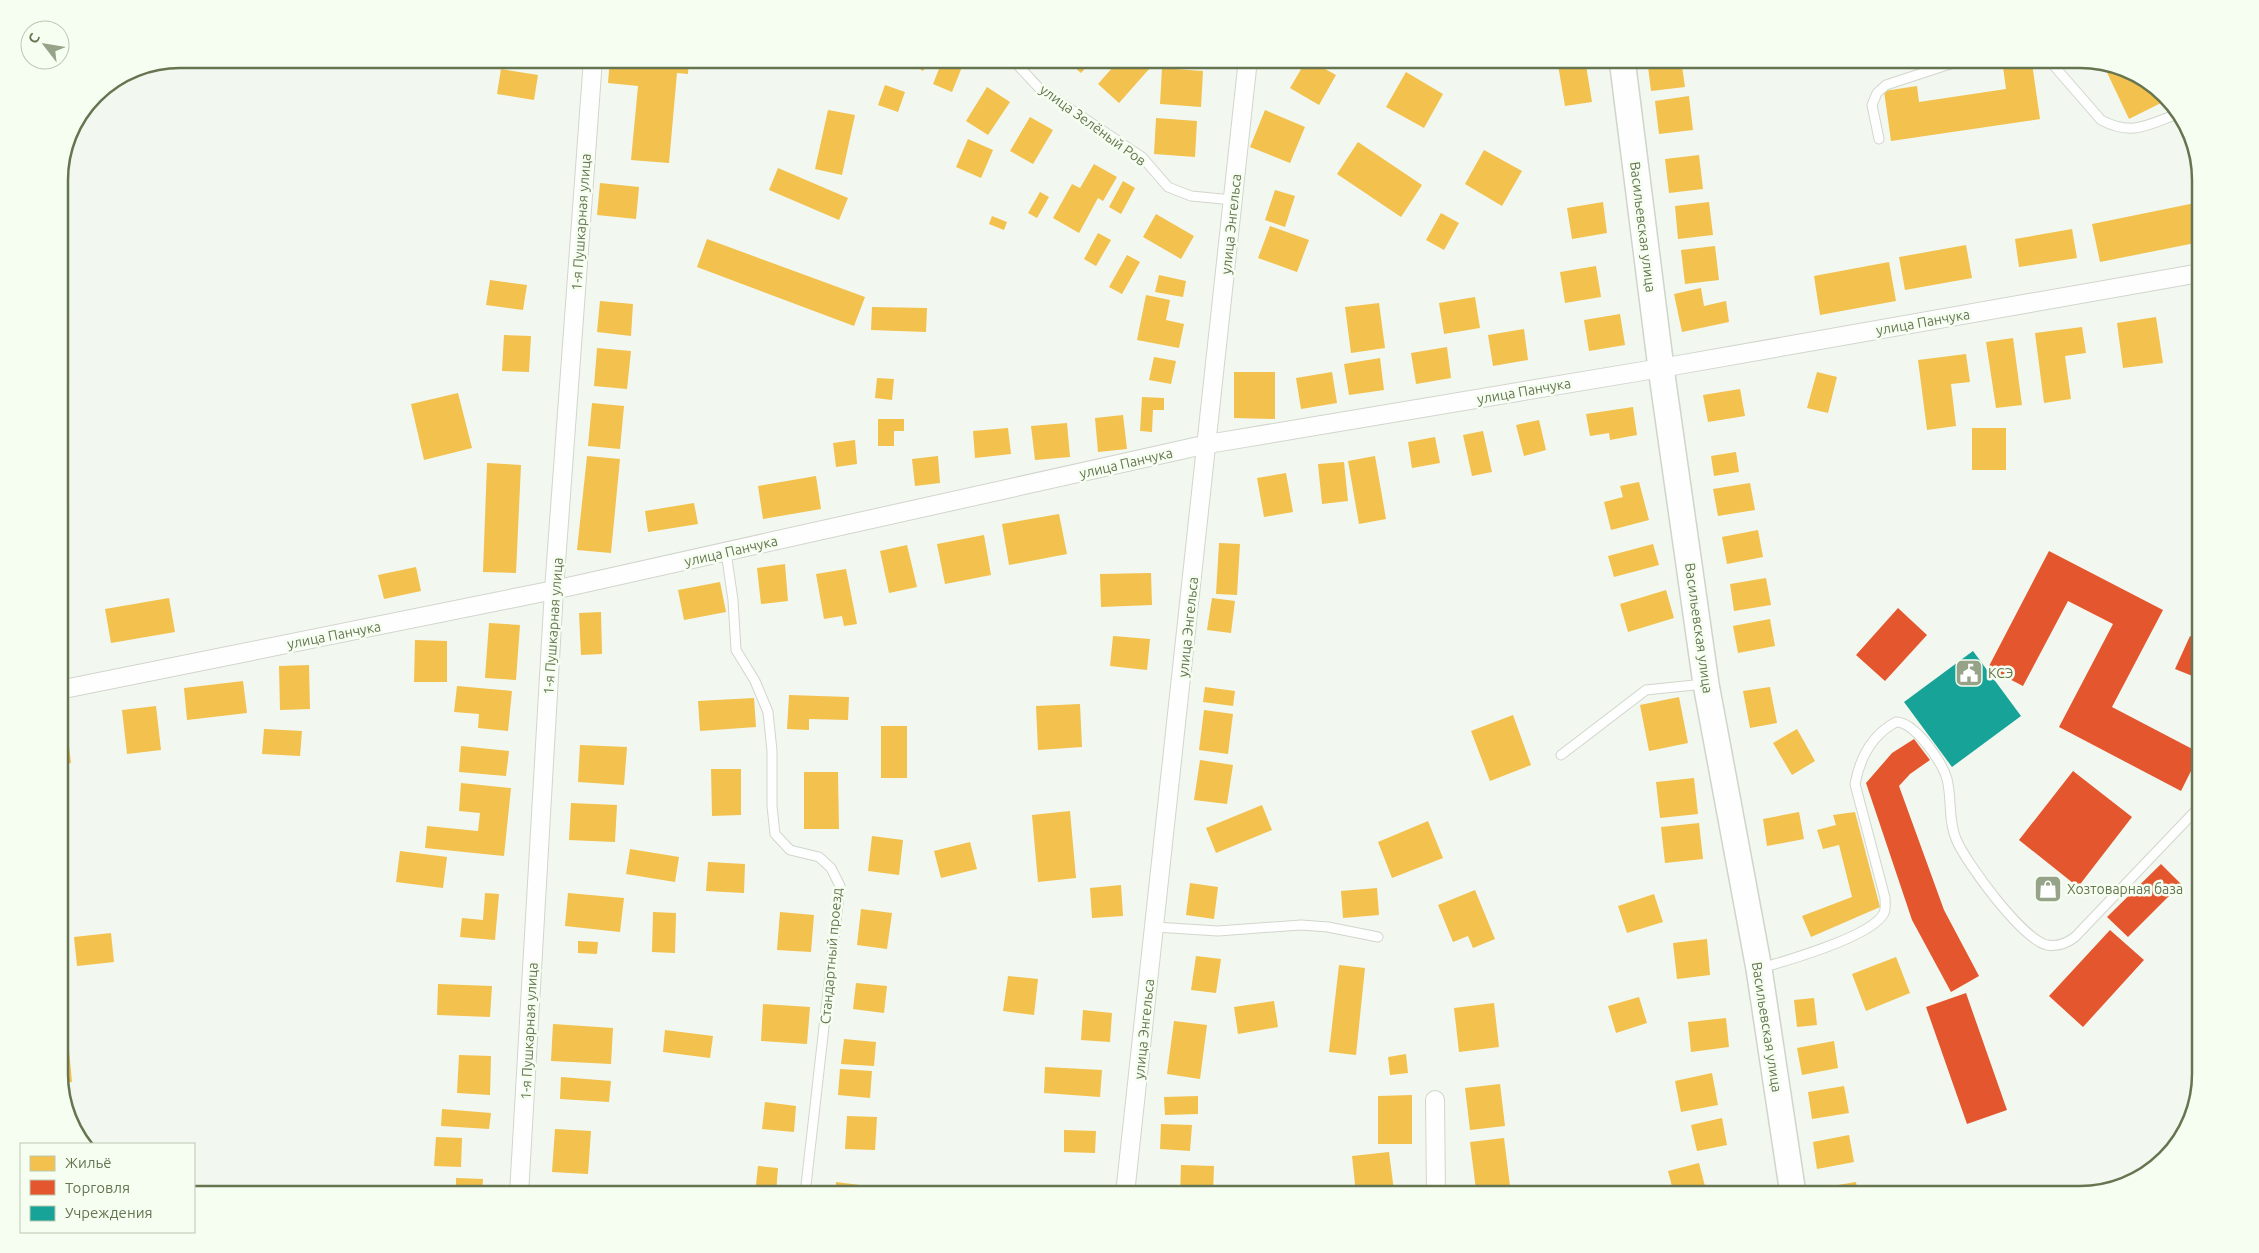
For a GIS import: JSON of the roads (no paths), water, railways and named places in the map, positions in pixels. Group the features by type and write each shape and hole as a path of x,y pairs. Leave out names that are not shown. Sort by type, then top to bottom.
{"main road":[{"name":"Васильевская улица","path":"1623,68 1661,368 1706,684 1759,969 1792,1186"}],"street":[{"name":"1-я Пушкарная улица","path":"519,1186 554,590 592,68"},
{"name":"улица Энгельса","path":"1127,1186 1247,68"},
{"name":"улица Панчука","path":"68,688 554,590 1208,444 1661,368 2191,275"},
{"path":"1435,1100 1436,1186"}],"lane":[{"name":"улица Зелёный Ров","path":"1020,68 1039,88 1142,157 1168,187 1191,196 1233,200"},
{"path":"1879,139 1872,105 1877,93 1886,85 1938,68"},
{"path":"2056,68 2101,120 2112,126 2127,130 2141,128 2172,116"},
{"name":"Стандартный проезд","path":"726,552 734,600 736,650 755,681 768,712 772,751 772,806 775,834 790,850 819,857 831,868 840,886 806,1186"},
{"path":"1561,755 1646,690 1706,684"},
{"path":"1759,969 1810,954 1872,926 1884,913 1885,898 1855,784 1858,769 1869,745 1882,730 1896,722 1903,722 1914,730 1943,769 1947,781 1950,815 1955,839 1964,855 1998,903 2036,940 2046,945 2058,945 2075,937 2192,815"},
{"path":"1155,927 1218,931 1301,925 1328,927 1378,937"}],"place":[{"name":"КСЭ","path":"1969,673"},
{"name":"Хозтоварная база","path":"2048,889"}]}
